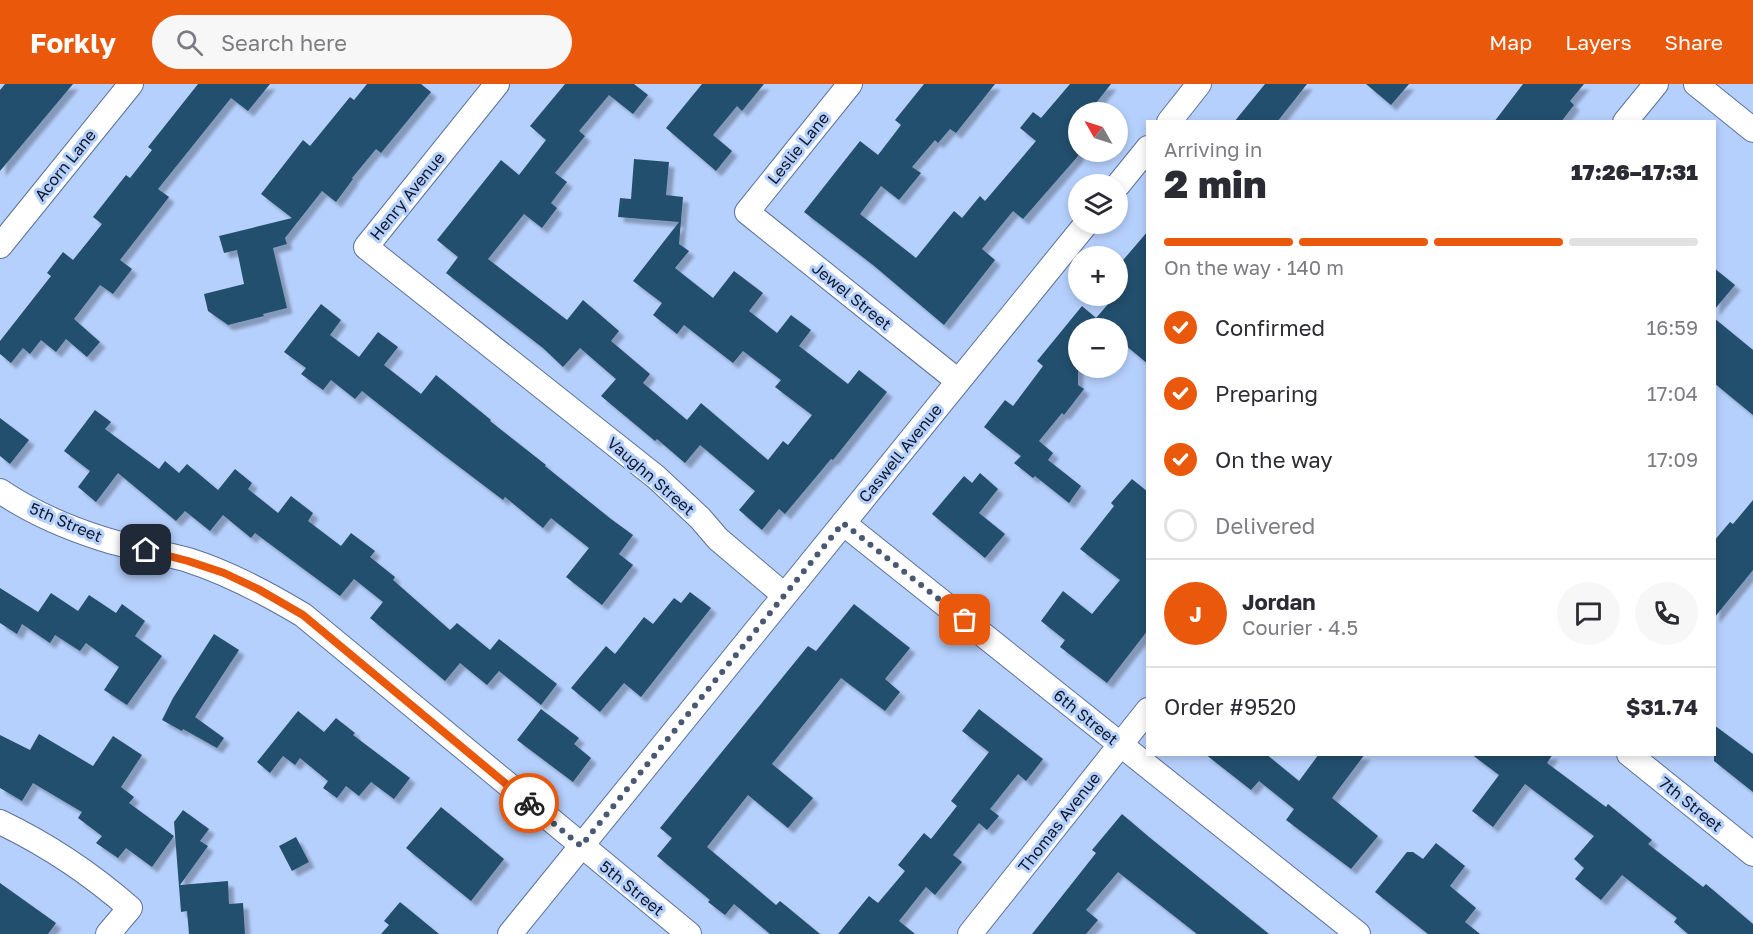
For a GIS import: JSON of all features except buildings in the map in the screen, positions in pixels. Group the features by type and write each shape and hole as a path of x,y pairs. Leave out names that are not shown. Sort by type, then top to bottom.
{"street":[{"name":"Acorn Lane","path":"0,246 131,84"},
{"name":"Henry Avenue","path":"497,84 366,247 513,363"},
{"name":"Leslie Lane","path":"747,212 850,84"},
{"path":"1171,120 1199,84"},
{"path":"1627,120 1656,84"},
{"path":"1696,84 1753,130"},
{"path":"1126,174 1146,150"},
{"name":"Jewel Street","path":"747,212 958,381"},
{"name":"Caswell Avenue","path":"510,934 1078,234"},
{"name":"Vaughn Street","path":"513,363 656,477 700,518 718,539 784,595"},
{"name":"5th Street","path":"0,491 58,522 103,539 188,561 224,573 258,589 303,615 689,934"},
{"name":"6th Street","path":"843,523 1358,934"},
{"name":"Thomas Avenue","path":"970,934 1146,712"},
{"name":"7th Street","path":"1631,756 1753,854"},
{"path":"0,822 36,839 64,857 111,891 130,908 108,934"}],"way so far":[{"path":"529,803 581,846 843,523 965,620"}],"route":[{"path":"146,550 224,573 258,589 303,615 529,803"}]}
